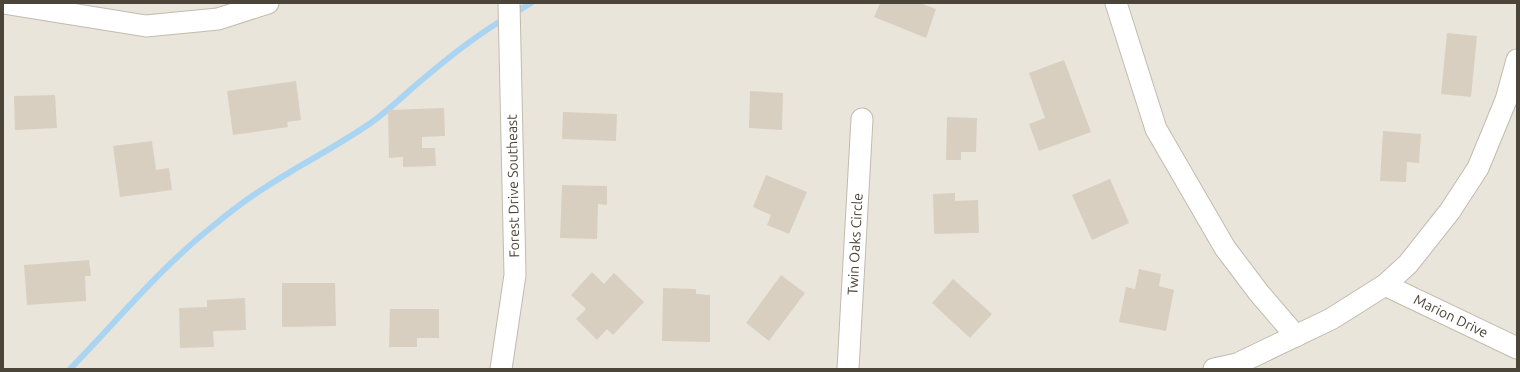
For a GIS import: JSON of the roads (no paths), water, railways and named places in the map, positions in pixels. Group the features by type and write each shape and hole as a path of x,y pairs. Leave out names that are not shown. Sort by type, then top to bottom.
{"street":[{"path":"3,3 146,26 218,19 268,3"},
{"name":"Forest Drive Southeast","path":"501,369 515,275 509,3"},
{"path":"1116,3 1156,129 1226,248 1259,293 1296,336"},
{"path":"1214,369 1237,364 1331,319 1385,285 1408,264 1450,211 1478,168 1506,100 1517,60"},
{"name":"Twin Oaks Circle","path":"848,369 862,119"},
{"name":"Marion Drive","path":"1385,285 1517,348"}],"waterway":[{"path":"513,14 531,3"},
{"path":"70,369 175,259 219,221 259,191 372,122 473,39 506,18"}]}
